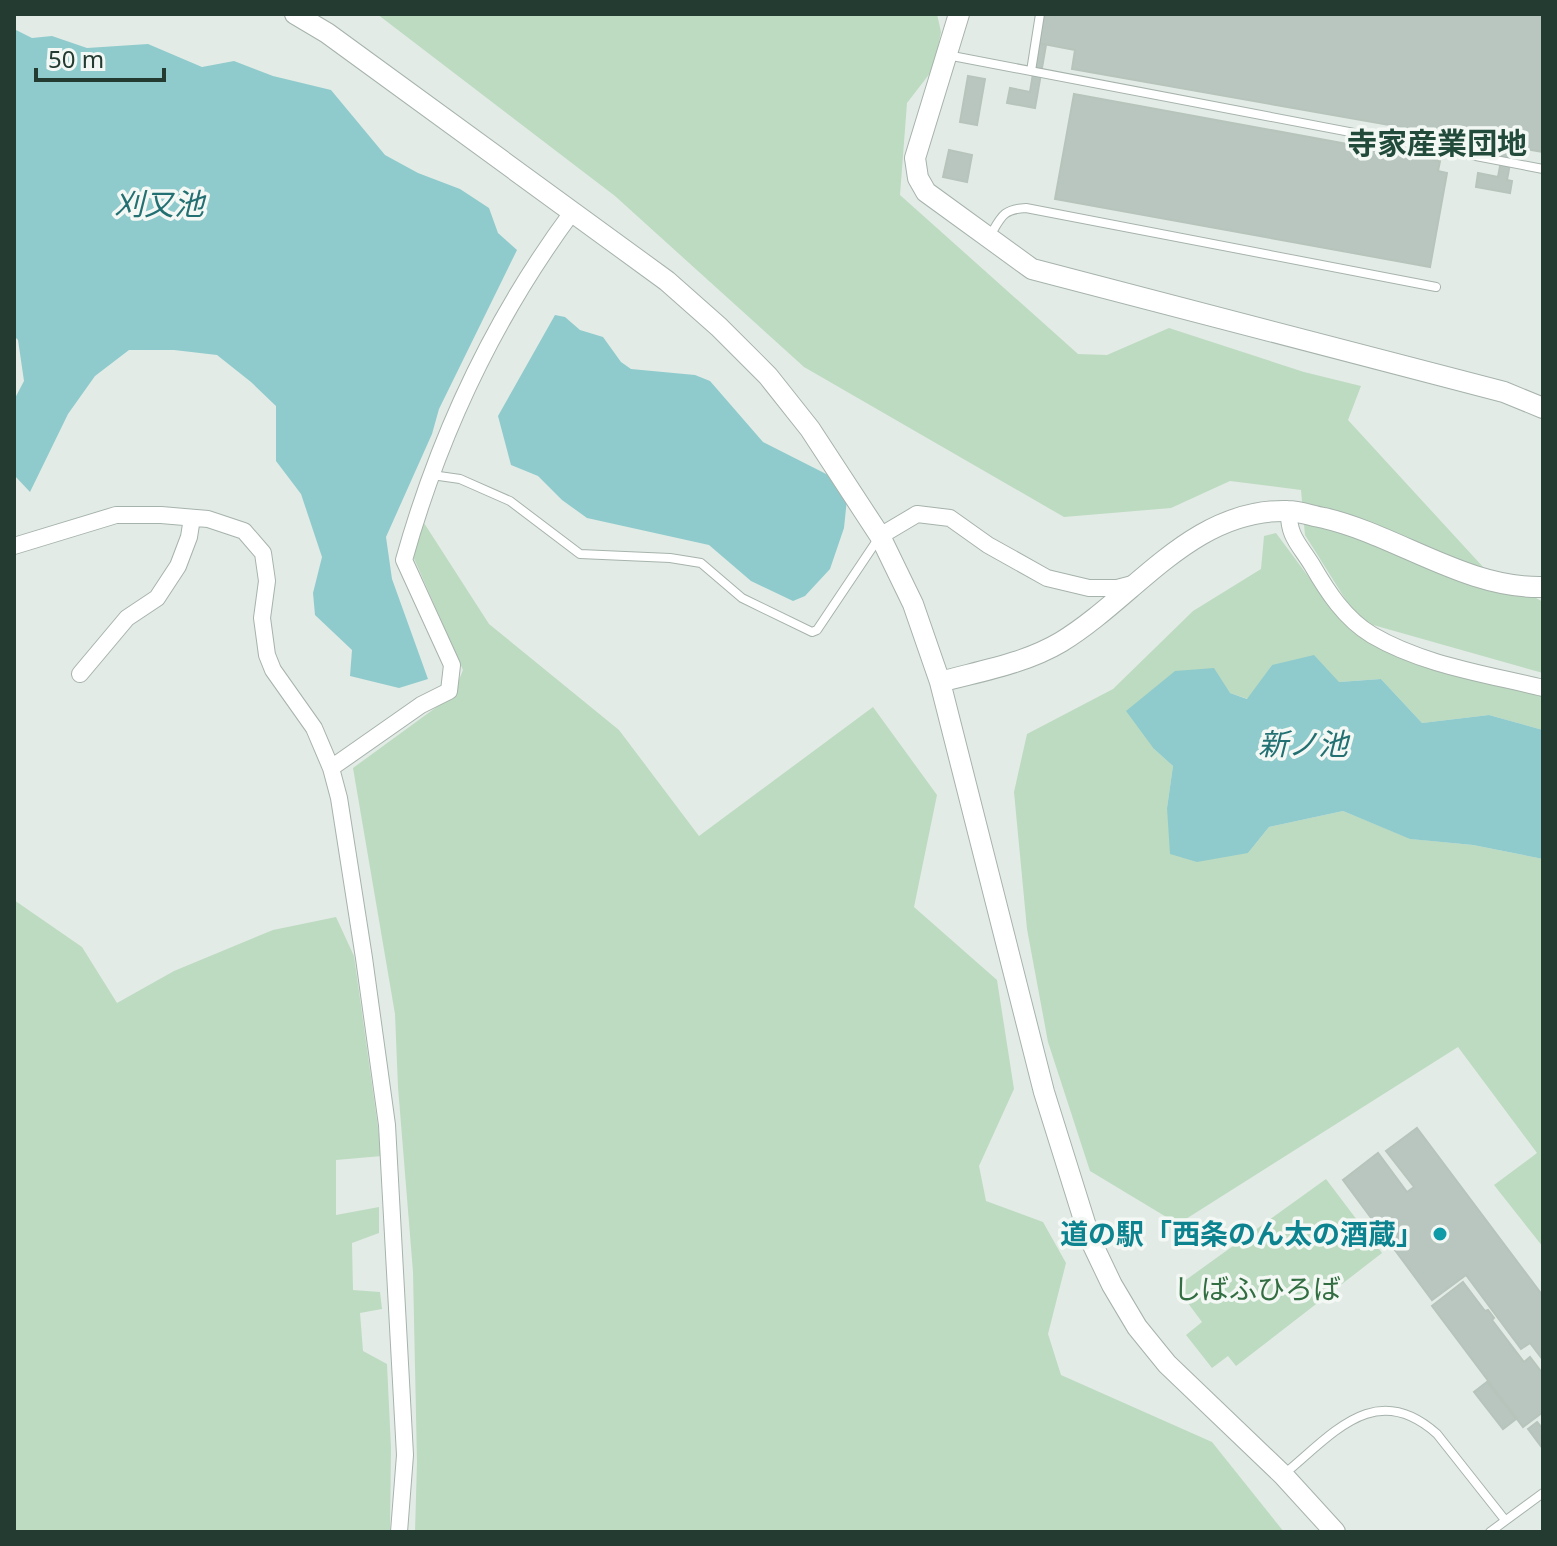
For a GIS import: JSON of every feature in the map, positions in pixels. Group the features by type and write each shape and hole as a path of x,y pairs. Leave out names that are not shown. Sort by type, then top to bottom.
{"street":[{"path":"295,14 327,33 667,281 768,376 810,429 880,536 913,604 940,682 1044,1092 1090,1239 1137,1327 1167,1364 1283,1475 1335,1532"},
{"path":"959,14 915,158 918,178 926,192 1032,269 1504,392 1543,408"},
{"path":"331,768 421,705 449,691 452,665 404,560 454,414 512,302 573,211"},
{"path":"940,682 1019,661 1060,643 1184,545 1215,526 1248,515 1289,511 1348,524 1470,574 1510,584 1543,587"},
{"path":"1289,511 1288,528 1327,591 1345,613 1371,635 1431,661 1543,688"},
{"path":"880,536 917,514 950,518 988,545 1047,578 1089,588 1117,588 1138,583"},
{"path":"14,546 116,515 208,519 244,531 263,553 267,581 262,618 267,655 273,670 314,728 331,768 344,827 387,1125 405,1455 399,1532"},
{"path":"80,674 127,618 157,598 178,566 189,537 192,518"}],"lane":[{"path":"1031,71 1040,14"},
{"path":"946,55 1543,169"},
{"path":"989,236 1003,214 1011,209 1026,208 1436,287"},
{"path":"431,475 460,479 510,501 580,554 670,558 701,563 742,598 812,632 817,630 880,536"},
{"path":"1283,1475 1355,1417 1370,1410 1406,1413 1424,1422 1437,1434 1505,1520"},
{"path":"1490,1532 1543,1493"}],"green space":[{"path":"377,14 937,14 941,32 934,68 907,103 900,195 1078,354 1107,355 1169,328 1304,372 1361,386 1348,420 1484,568 1543,602 1543,673 1359,621 1305,535 1301,490 1230,481 1171,508 1064,517 804,367 615,196"},
{"path":"424,523 489,624 619,730 699,836 873,707 937,795 914,907 997,980 1014,1089 979,1166 986,1201 1043,1222 1066,1263 1048,1334 1061,1375 1212,1442 1284,1532 415,1532 417,1462 413,1272 395,1014 353,768 453,695 463,670 412,554"},
{"path":"1276,533 1322,595 1367,640 1543,695 1543,730 1489,715 1422,723 1381,679 1339,682 1272,665 1248,699 1230,693 1154,749 1173,766 1167,808 1248,853 1269,827 1343,811 1411,839 1473,845 1543,859 1543,1247 1494,1185 1537,1153 1458,1047 1178,1224 1090,1171 1048,1042 1027,929 1014,792 1027,734 1113,689 1193,611 1261,569 1264,536"},
{"path":"14,900 82,947 117,1003 174,971 273,930 336,917 354,956 382,1156 336,1160 336,1215 379,1207 379,1233 352,1243 353,1290 380,1292 382,1309 360,1313 363,1351 387,1364 391,1448 390,1532 14,1532"},
{"name":"しばふひろば","path":"1326,1179 1382,1253 1236,1366 1228,1356 1212,1368 1186,1335 1202,1322 1176,1287"}],"water":[{"name":"刈又池","path":"14,29 32,38 52,36 87,48 148,44 202,67 234,61 273,76 331,90 385,155 418,173 460,189 489,208 498,233 517,250 439,409 432,434 386,537 392,579 428,679 399,688 350,676 352,650 315,615 313,593 322,557 301,494 276,461 276,406 217,355 174,350 129,350 95,376 68,414 30,492 14,475 14,400 24,381 18,340 14,336"},
{"path":"555,315 565,317 580,330 603,337 621,362 631,369 695,375 710,381 763,442 838,480 847,499 844,528 830,569 805,596 793,601 751,581 709,545 587,518 562,500 538,476 511,465 498,416"},
{"name":"新ノ池","path":"1314,655 1339,682 1381,679 1422,723 1489,715 1543,730 1543,859 1473,845 1410,839 1343,811 1269,827 1248,853 1197,862 1170,854 1167,808 1173,766 1154,749 1126,711 1175,671 1214,668 1230,693 1247,699 1272,665"}],"building":[{"path":"1043,14 1543,14 1543,152 1072,69 1075,50 1038,43"},
{"path":"1038,43 1046,45 1035,108 1007,103 1010,88 1030,92"},
{"path":"968,76 985,79 977,125 960,122"},
{"path":"1074,94 1440,161 1438,171 1447,173 1430,267 1055,199"},
{"path":"1504,145 1513,147 1507,180 1512,181 1510,193 1476,187 1478,173 1498,177"},
{"path":"949,150 972,155 967,182 943,177"},
{"name":"道の駅「西条のん太の酒蔵」","path":"1417,1128 1543,1296 1543,1360 1530,1343 1521,1349 1466,1275 1432,1300 1343,1180 1378,1153 1407,1192 1414,1187 1386,1151"},
{"path":"1463,1282 1485,1311 1488,1310 1494,1318 1492,1320 1524,1362 1530,1357 1543,1374 1543,1412 1523,1427 1432,1306"},
{"path":"1487,1382 1516,1419 1503,1429 1474,1392"},
{"path":"1537,1422 1543,1429 1543,1449 1528,1429"}],"place":[{"name":"道の駅「西条のん太の酒蔵」","path":"1440,1234"}],"district":[{"name":"寺家産業団地","path":"1437,144"}]}
